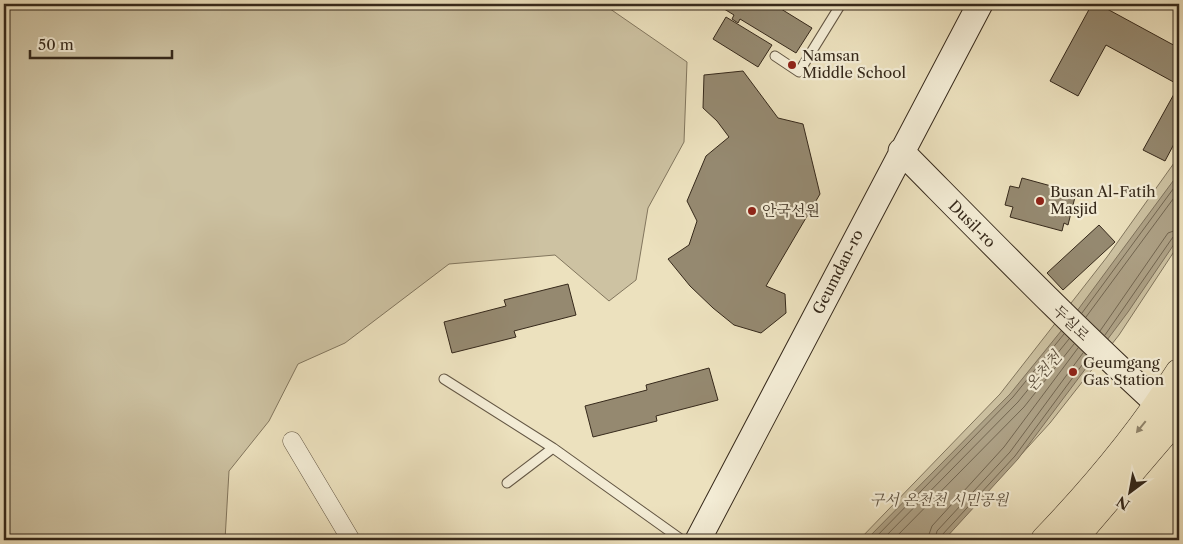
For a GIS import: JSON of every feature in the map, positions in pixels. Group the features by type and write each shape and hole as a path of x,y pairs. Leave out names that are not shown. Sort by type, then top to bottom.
{"main road":[{"path":"1072,540 1173,417 1179,374"},
{"path":"1045,540 1173,417"}],"street":[{"name":"Geumdan-ro","path":"698,540 980,4"},
{"name":"Dusil-ro","path":"901,151 1044,297"},
{"name":"두실로","path":"1044,297 1119,371 1173,417"},
{"path":"292,441 352,540"}],"lane":[{"path":"774,56 800,72 841,4"},
{"path":"444,380 552,448 682,540"},
{"path":"507,483 552,448"}],"green space":[{"path":"4,4 603,4 687,62 684,142 648,208 636,280 609,301 555,255 449,264 345,343 298,364 269,421 229,471 225,540 4,540"},
{"name":"온천천","path":"1179,156 1179,244 1119,335 1050,423 943,540 859,540 1000,394 1107,257"}],"water":[{"name":"온천천","path":"1179,173 1179,237 1128,312 1018,459 944,540 866,540 1010,394 1074,315"}],"building":[{"path":"716,4 773,4 812,28 796,53 740,19 738,23 732,19 734,15"},
{"path":"1092,4 1098,4 1179,48 1179,85 1106,45 1078,96 1050,81"},
{"path":"726,17 772,45 758,67 713,39"},
{"name":"안국선원","path":"743,71 778,118 803,124 820,194 766,286 785,294 786,313 761,333 734,325 690,286 668,259 689,245 697,221 687,201 706,156 729,137 717,121 703,108 704,75"},
{"path":"1179,85 1179,147 1174,144 1165,161 1143,150"},
{"name":"Busan Al-Fatih Masjid","path":"1022,178 1073,192 1072,196 1075,197 1068,225 1064,223 1062,231 1010,217 1013,207 1005,205 1010,186 1019,188"},
{"path":"1099,225 1115,242 1063,290 1047,273"},
{"path":"568,284 576,315 514,331 516,337 452,353 444,322 506,306 504,300"},
{"path":"709,368 718,400 656,416 657,421 593,437 585,406 647,390 646,385"}],"place":[{"name":"Namsan Middle School","path":"792,65"},
{"name":"Busan Al-Fatih Masjid","path":"1040,201"},
{"name":"안국선원","path":"752,211"},
{"name":"Geumgang Gas Station","path":"1073,372"}],"park label":[{"name":"구서 온천천 시민공원","path":"939,500"}]}
